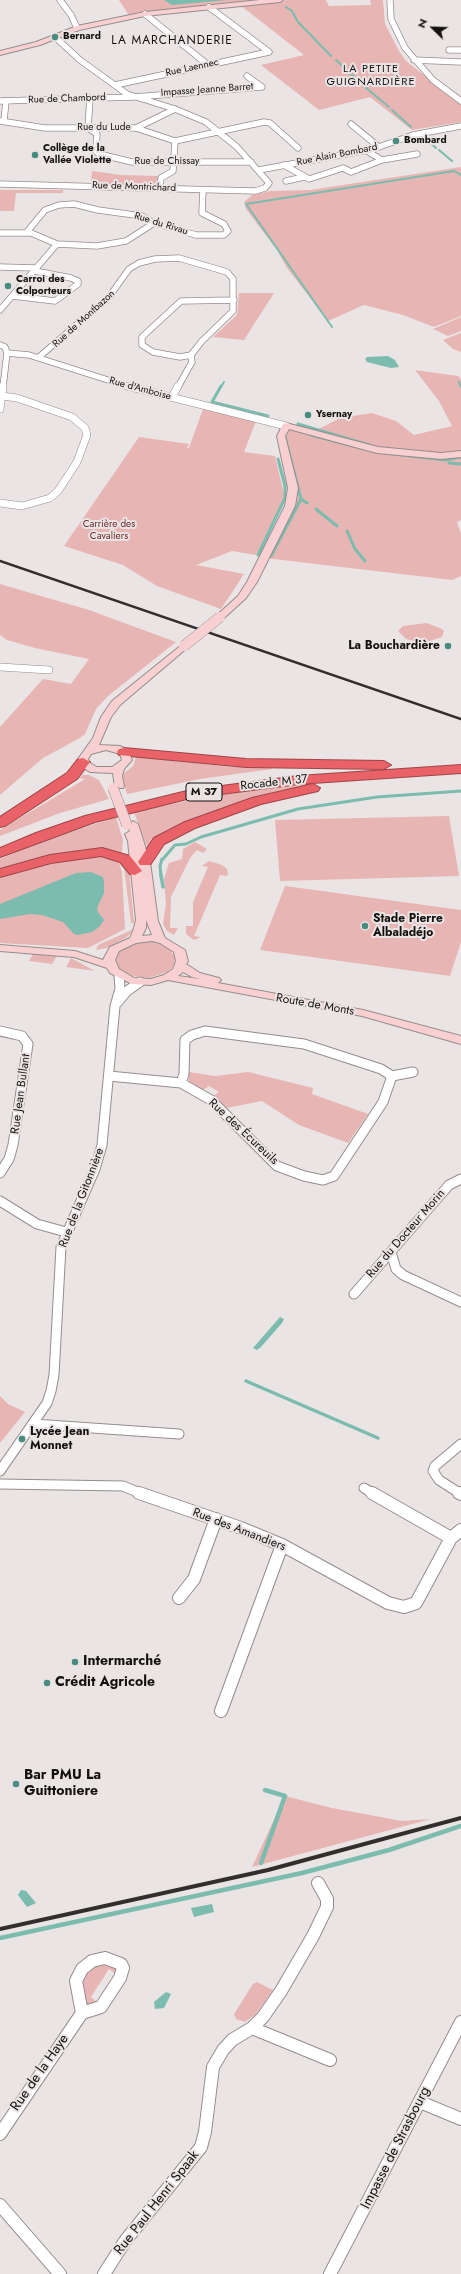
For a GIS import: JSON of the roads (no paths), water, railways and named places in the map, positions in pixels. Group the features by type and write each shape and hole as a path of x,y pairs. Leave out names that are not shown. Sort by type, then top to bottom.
{"highway":[{"path":"120,750 246,763 390,765"},
{"name":"Rocade M 37","path":"0,842 83,812 169,790 259,776 390,765 461,761"},
{"path":"0,824 72,776 83,762"},
{"name":"Rocade M 37","path":"0,853 41,836 95,818 191,794 292,781 461,769"},
{"path":"0,873 50,859 102,852 125,859 140,867 154,846 167,836 190,825 239,806 310,788 417,772"}],"street":[{"path":"60,0 71,15 77,28"},
{"path":"0,53 38,44 77,28 146,14 280,0"},
{"path":"390,0 391,19 404,48 433,80 461,101"},
{"name":"Rue Laennec","path":"115,85 269,52 209,7"},
{"path":"146,14 208,65"},
{"path":"56,37 80,60 134,97 175,109 206,122 220,132 259,170"},
{"path":"449,50 461,50"},
{"path":"414,60 461,62"},
{"name":"Impasse Jeanne Barret","path":"134,97 262,87 248,76"},
{"name":"Rue de Chambord","path":"3,101 134,97"},
{"path":"88,128 90,98"},
{"path":"2,120 3,101"},
{"path":"136,128 175,109"},
{"name":"Rue du Lude","path":"2,120 45,128 136,128 175,141"},
{"path":"160,188 161,179 173,171 175,141 270,123 298,148"},
{"path":"351,124 379,147"},
{"name":"Rue Alain Bombard","path":"259,170 366,150 413,135 461,126"},
{"path":"452,127 461,134"},
{"name":"Rue de Chissay","path":"88,128 97,134 96,152 129,162 252,162"},
{"path":"366,150 382,160"},
{"path":"284,165 308,180 343,168 351,172 382,160 417,154"},
{"name":"Rue de Montrichard","path":"0,184 255,191 267,187 269,183 259,170"},
{"path":"286,181 304,177"},
{"name":"Rue du Rivau","path":"26,233 43,212 51,207 62,205 79,205 98,210 138,215 154,222 200,236 226,234 228,230 224,224 202,213 203,190"},
{"path":"0,233 26,233 38,235 57,244 87,246 113,244 132,238 154,222"},
{"path":"1,307 13,296 57,244"},
{"name":"Rue de Montbazon","path":"39,357 113,293 129,269 144,261 160,258 184,259 227,272 233,277 234,309 229,317 202,341 191,355 192,362 172,398"},
{"path":"0,267 36,270 78,281 78,284 63,297 55,301 13,296"},
{"path":"191,355 180,357 153,352 143,347 141,340 146,332 181,301 234,300"},
{"path":"0,345 5,347 7,353 0,409"},
{"name":"Rue d'Amboise","path":"7,353 23,353 39,357 127,386 286,426"},
{"path":"0,502 22,506 41,502 50,498 58,491 74,467 85,446 87,435 85,428 72,417 17,398 2,396"},
{"path":"160,940 152,921 130,825 116,787 99,771 89,768 83,762 84,755 91,749 110,711 124,694 220,617 241,598 252,582 290,506 293,488 281,436 286,426 377,450 441,456 461,454"},
{"path":"0,667 49,670"},
{"path":"116,787 119,768 127,760 109,738 109,723 115,712 136,685"},
{"path":"91,749 101,747 120,750"},
{"path":"99,771 119,768"},
{"path":"134,940 140,928 140,867"},
{"path":"0,948 75,954 114,949 134,940 160,940 173,945 179,950 182,956 181,966 168,977 140,982 127,991 115,1006"},
{"path":"111,966 111,955 114,949"},
{"path":"75,954 111,966 119,975 140,982"},
{"name":"Route de Monts","path":"181,966 210,979 366,1006 461,1034"},
{"name":"Rue de la Gitonnière","path":"0,1471 47,1404 54,1375 61,1247 66,1232 99,1158 109,1076 115,1006 120,989 119,975"},
{"name":"Route de Monts","path":"168,977 356,1012 407,1024 461,1040"},
{"name":"Rue Jean Bullant","path":"0,1031 22,1036 28,1044 13,1145 9,1158 0,1173"},
{"path":"181,1083 184,1074 185,1040 192,1035 205,1031 304,1044 381,1069 392,1076 413,1072"},
{"name":"Rue des Écureuils","path":"109,1076 181,1083 211,1100 269,1160 277,1166 304,1176 323,1180 334,1176 383,1102 392,1076"},
{"name":"Rue du Docteur Morin","path":"354,1294 449,1185 461,1179"},
{"path":"0,1201 37,1224 66,1232"},
{"path":"391,1252 396,1269 403,1275 461,1302"},
{"path":"34,1424 114,1428 179,1434"},
{"path":"461,1444 435,1466 433,1470 439,1480 461,1494"},
{"name":"Rue des Amandiers","path":"0,1484 123,1486 156,1500 216,1519 282,1545 388,1603 404,1607 411,1606 420,1597 451,1538 461,1530"},
{"path":"364,1488 451,1538"},
{"path":"179,1598 194,1579 216,1519"},
{"path":"221,1711 282,1545"},
{"name":"Rue Paul Henri Spaak","path":"104,2274 125,2241 199,2151 205,2132 213,2067 223,2050 232,2040 252,2028 263,2017 281,1991 327,1907 327,1899 318,1883"},
{"path":"105,1958 121,1964 123,1968 120,1978 102,2007 82,2013 76,1981 82,1969 92,1961 105,1958"},
{"name":"Rue de la Haye","path":"0,2134 82,2013"},
{"name":"Impasse de Strasbourg","path":"330,2274 461,2022"},
{"path":"252,2028 330,2060"},
{"path":"420,2102 461,2120"},
{"path":"0,2205 60,2274"}],"waterway":[{"path":"286,7 292,11 298,22 331,56"},
{"path":"336,60 362,84"},
{"path":"365,87 389,107"},
{"path":"392,110 411,127"},
{"path":"424,137 436,148"},
{"path":"439,150 452,161"},
{"path":"332,327 246,204 454,171 461,175"},
{"path":"221,387 224,382"},
{"path":"459,382 461,387"},
{"path":"221,386 212,402 268,416"},
{"path":"298,424 369,445"},
{"path":"311,435 369,450"},
{"path":"285,437 301,499"},
{"path":"385,453 445,460 461,457"},
{"path":"258,555 285,498 285,486 278,459"},
{"path":"449,463 461,464"},
{"path":"271,556 301,499"},
{"path":"301,499 307,503"},
{"path":"316,509 337,526"},
{"path":"347,531 355,549 365,561"},
{"path":"163,859 175,845 186,844 201,837 298,809 377,797 461,791"},
{"path":"161,876 160,866 162,859"},
{"path":"161,875 163,887"},
{"path":"246,1381 378,1438"},
{"path":"261,1863 285,1796 265,1790"},
{"path":"0,1938 302,1873 389,1850 461,1826"}],"railway":[{"path":"0,561 461,719"},
{"path":"0,1929 268,1870 461,1818"}],"place":[{"name":"Bernard","path":"55,37"},
{"name":"Bombard","path":"396,141"},
{"name":"Collège de la Vallée Violette","path":"35,155"},
{"name":"Carroi des Colporteurs","path":"8,286"},
{"name":"Ysernay","path":"308,415"},
{"name":"La Bouchardière","path":"448,646"},
{"name":"Stade Pierre Albaladéjo","path":"365,926"},
{"name":"Lycée Jean Monnet","path":"22,1439"},
{"name":"Intermarché","path":"75,1662"},
{"name":"Crédit Agricole","path":"47,1683"},
{"name":"Bar PMU La Guittoniere","path":"16,1784"}],"district":[{"name":"LA MARCHANDERIE","path":"172,41"},
{"name":"LA PETITE GUIGNARDIÈRE","path":"371,75"}],"park label":[{"name":"Carrière des Cavaliers","path":"109,530"}]}
